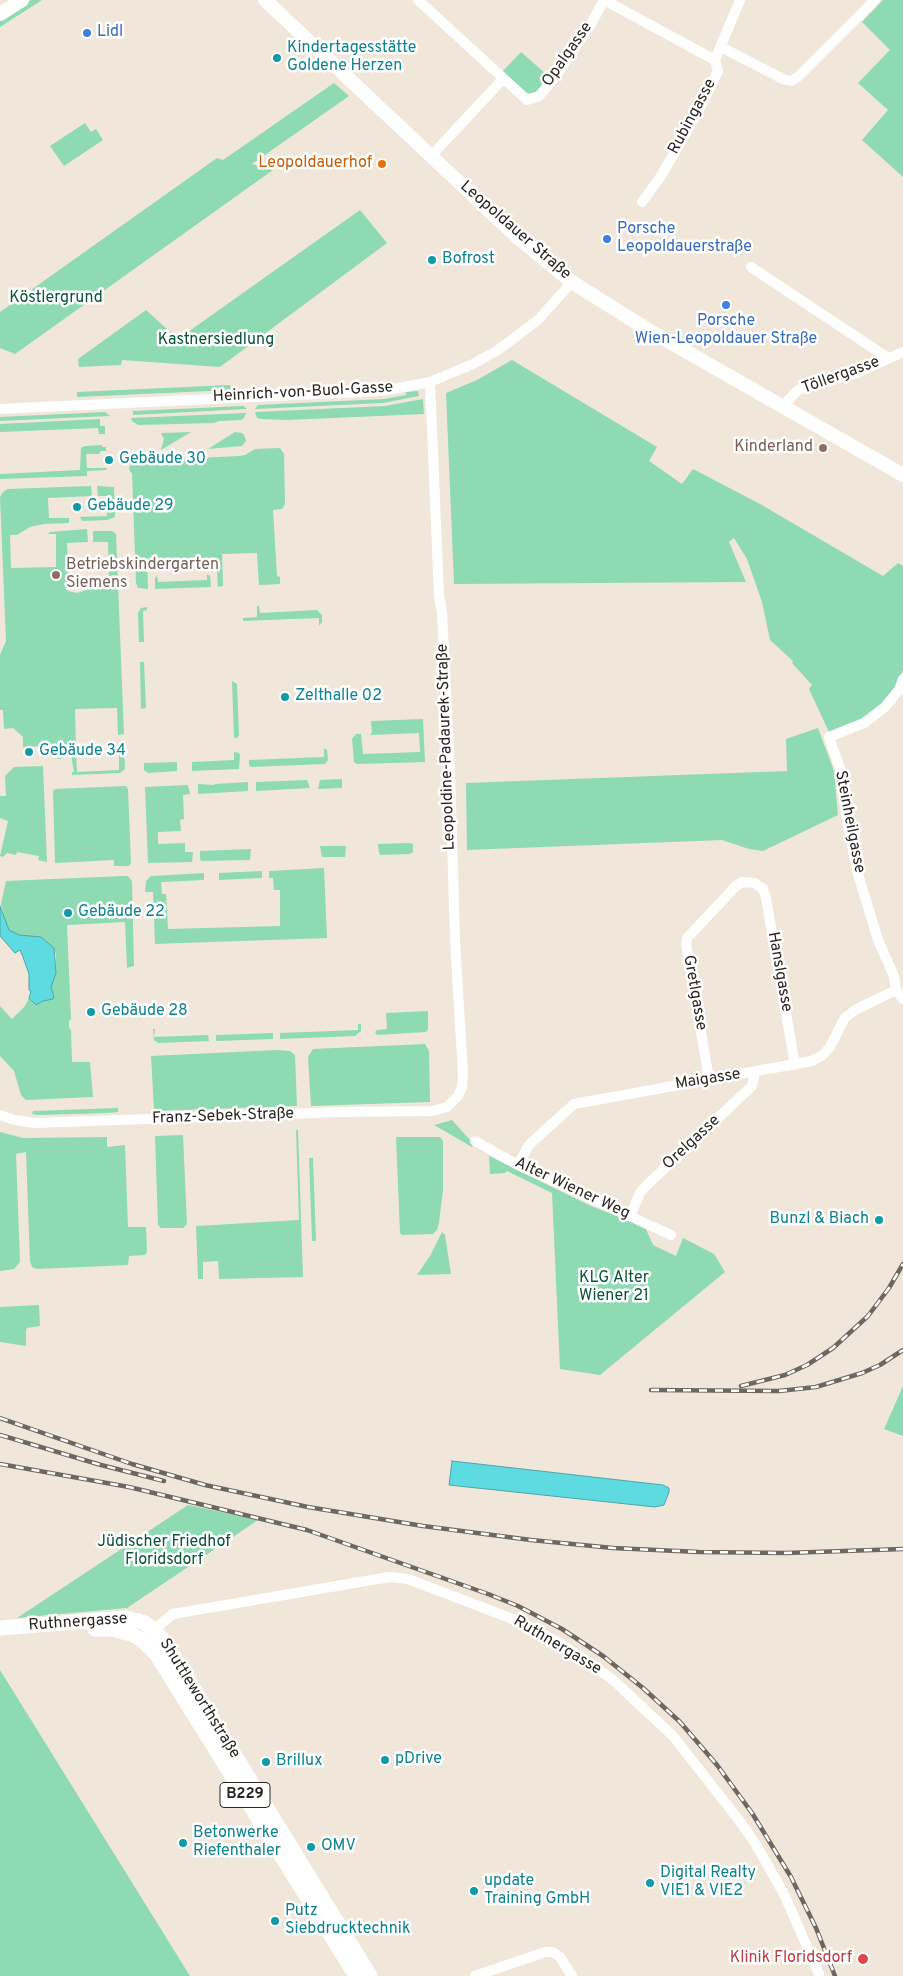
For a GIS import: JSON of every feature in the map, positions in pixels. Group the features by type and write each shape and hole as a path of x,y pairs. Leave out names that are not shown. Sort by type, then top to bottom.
{"main road":[{"path":"0,14 22,0"},
{"name":"Leopoldauer Straße","path":"265,0 514,235 572,282 645,328 903,475"},
{"name":"Ruthnergasse","path":"0,1628 126,1618 143,1622 153,1628"},
{"name":"Ruthnergasse","path":"0,1638 102,1628 120,1630 142,1640"},
{"name":"Shuttleworthstraße","path":"153,1628 181,1668 370,1976"},
{"name":"Shuttleworthstraße","path":"142,1640 162,1662 356,1976"}],"street":[{"path":"418,0 503,80 431,156"},
{"path":"604,0 715,60"},
{"name":"Opalgasse","path":"503,80 527,100 539,96 591,24 604,0"},
{"name":"Rubingasse","path":"642,202 661,176 699,110 718,71 715,60 740,0"},
{"path":"721,47 783,79 791,81 799,76 875,0"},
{"path":"751,267 888,358"},
{"name":"Heinrich-von-Buol-Gasse","path":"0,409 360,392 388,390 430,382 473,364 498,350 538,320 572,282"},
{"name":"Töllergasse","path":"783,406 798,390 857,373 903,352"},
{"name":"Leopoldine-Padaurek-Straße","path":"430,382 450,772 455,940 463,1074 462,1087 458,1096 447,1107"},
{"name":"Steinheilgasse","path":"899,994 894,976 878,940 858,874 846,816 842,774 829,737 864,723 885,707 901,692 903,679"},
{"name":"Gretlgasse","path":"709,1079 686,944 687,938 736,886 742,882 755,883"},
{"name":"Hanslgasse","path":"755,883 763,890 766,898 795,1065"},
{"name":"Maigasse","path":"518,1165 529,1145 574,1104 812,1061 823,1055 830,1047 844,1020 855,1010 899,994"},
{"name":"Orelgasse","path":"630,1216 640,1193 752,1086 755,1072"},
{"name":"Franz-Sebek-Straße","path":"0,1116 34,1123 432,1111 447,1107"},
{"name":"Alter Wiener Weg","path":"475,1141 518,1165 671,1235"},
{"name":"Ruthnergasse","path":"142,1640 153,1628 173,1614 389,1577 408,1579 488,1608 525,1625 563,1645 612,1679 673,1736 742,1824 758,1848 784,1894 820,1974"},
{"path":"474,1976 545,1952 554,1952 560,1957 572,1976"}],"green space":[{"path":"31,0 42,0 0,27 0,20"},
{"path":"883,0 903,0 903,177 862,140 888,110 858,83 890,50 862,22"},
{"path":"521,52 545,73 547,80 537,92 526,94 502,72"},
{"name":"Köstlergrund","path":"334,83 349,96 252,164 273,170 15,354 0,348 0,312 217,158 223,160"},
{"path":"85,123 91,132 96,129 103,140 64,166 50,146"},
{"name":"Kastnersiedlung","path":"360,210 387,243 220,367 122,360 121,365 79,367 78,359 146,310 178,339"},
{"path":"512,360 657,447 649,461 682,484 693,469 760,504 883,576 898,563 903,566 903,670 897,684 882,703 862,720 829,732 809,689 812,685 792,663 793,661 770,640 762,602 747,559 734,538 729,542 746,582 454,584 446,393 477,380"},
{"path":"230,385 231,390 77,397 77,392"},
{"path":"418,391 419,396 383,403 255,409 258,405 384,399 406,395 406,392"},
{"path":"423,399 424,414 288,420 261,419 257,418 255,412 385,406"},
{"path":"243,406 247,409 133,415 133,411"},
{"path":"105,412 110,416 0,421 0,417"},
{"path":"246,413 241,420 214,423 138,425 131,418"},
{"path":"100,419 100,426 105,426 105,434 99,434 98,428 0,432 0,424"},
{"path":"191,432 161,450 164,439 161,433"},
{"path":"235,432 244,435 246,441 242,446 208,449"},
{"path":"102,445 102,447 106,447 106,451 101,451 99,454 86,454 87,468 106,468 107,470 87,471 87,476 0,479 0,474 80,470 81,448"},
{"path":"280,448 284,454 285,504 282,509 273,510 277,576 280,577 280,584 259,585 257,553 222,554 223,586 218,587 216,558 147,561 148,589 138,588 136,583 130,457 149,457 155,460 239,456 255,449"},
{"path":"91,486 92,496 48,498 49,518 69,518 69,523 44,524 30,527 17,535 10,535 11,568 56,567 56,534 48,534 50,532 87,529 88,542 67,543 69,582 65,582 66,589 77,593 108,583 109,580 108,542 93,542 93,531 112,531 116,534 124,734 118,735 117,708 75,709 76,753 77,772 119,770 119,743 124,743 125,769 120,773 72,775 72,772 74,772 71,755 58,759 58,745 23,747 23,737 13,728 4,729 3,710 0,710 0,655 6,641 0,497 8,489"},
{"path":"97,486 114,487 115,517 107,520 82,521 80,517 107,516 106,496 98,496"},
{"path":"207,574 210,576 211,587 155,589 155,578 157,576 158,582 207,580"},
{"path":"257,606 259,606 260,613 317,610 322,615 322,622 319,626 319,618 243,621 243,618 257,617"},
{"path":"147,607 147,610 143,611 144,642 139,642 138,613 141,608"},
{"path":"140,662 144,662 146,708 141,709"},
{"path":"232,681 237,684 239,735 237,738 234,738"},
{"path":"423,719 425,762 357,764 354,762 352,739 356,734 361,734 363,754 420,752 419,733 370,735 372,732 371,721"},
{"path":"818,728 834,771 838,815 763,851 749,849 722,840 467,850 466,783 787,771 786,739"},
{"path":"324,748 327,750 328,760 325,764 251,767 249,765 249,760 324,757"},
{"path":"234,752 240,755 239,769 192,771 192,762 234,760"},
{"path":"177,762 177,771 148,773 144,770 144,763"},
{"path":"43,766 47,862 38,860 39,856 17,852 16,855 7,853 3,857 0,856 8,821 0,818 0,796 6,796 5,776 14,767"},
{"path":"442,775 444,775 445,781 446,834 444,834"},
{"path":"342,779 342,788 318,789 320,780"},
{"path":"307,780 310,788 256,791 256,782"},
{"path":"248,782 248,791 198,794 198,784 214,785"},
{"path":"188,785 190,794 183,795 184,819 180,820 181,831 158,832 158,844 185,843 185,852 193,852 192,862 148,863 145,787"},
{"path":"126,786 128,789 131,863 129,866 114,866 114,860 55,863 53,791 55,789"},
{"path":"378,844 413,844 413,852 410,854 380,855"},
{"path":"320,846 346,846 345,857 322,857"},
{"path":"251,849 250,860 201,861 200,859 200,851"},
{"path":"324,868 327,938 155,944 153,892 145,892 146,881 151,876 204,873 204,880 161,882 162,894 166,894 168,929 280,926 280,890 274,890 273,878 269,878 269,871"},
{"path":"262,871 262,878 219,880 219,873"},
{"path":"128,876 132,881 134,966 127,968 125,922 67,925 71,1019 69,1021 69,1028 71,1030 72,1062 90,1062 93,1097 26,1100 21,1095 14,1071 0,1056 0,1006 12,1019 25,1006 29,998 37,1005 54,998 51,987 56,973 56,955 54,948 15,934 7,928 1,904 6,881"},
{"path":"428,1011 428,1029 426,1032 377,1035 375,1032 387,1029 386,1013"},
{"path":"358,1024 361,1024 361,1031 355,1036 280,1039 280,1033 358,1030"},
{"path":"153,1029 155,1029 154,1037 208,1035 209,1041 158,1043 154,1040"},
{"path":"273,1033 273,1039 216,1041 216,1035"},
{"path":"425,1044 429,1051 430,1102 311,1106 308,1057 313,1049"},
{"path":"290,1051 295,1055 297,1106 154,1111 151,1056"},
{"path":"118,1108 118,1112 107,1113 32,1114 33,1111"},
{"path":"452,1120 471,1141 472,1147 434,1125"},
{"path":"296,1130 298,1130 303,1277 219,1279 218,1261 203,1262 203,1279 198,1279 196,1226 299,1220"},
{"path":"0,1132 23,1138 107,1137 107,1147 125,1145 128,1227 146,1227 147,1252 145,1255 129,1256 128,1265 37,1269 32,1267 30,1261 26,1152 16,1154 20,1262 14,1269 0,1271"},
{"path":"183,1135 187,1224 183,1228 161,1228 158,1225 155,1136"},
{"path":"396,1137 440,1137 443,1141 443,1190 439,1223 437,1230 433,1234 402,1235 400,1233"},
{"name":"KLG Alter Wiener 21","path":"489,1156 591,1206 645,1227 653,1245 676,1256 683,1238 714,1254 725,1272 600,1375 560,1369 552,1193 507,1171 505,1173 490,1174"},
{"path":"309,1158 313,1158 316,1241 312,1241"},
{"path":"442,1232 445,1235 451,1274 417,1275 430,1256"},
{"path":"39,1305 40,1326 27,1328 26,1346 0,1342 0,1307"},
{"path":"903,1386 903,1436 884,1429"},
{"name":"Jüdischer Friedhof Floridsdorf","path":"188,1505 258,1520 127,1608 17,1618"},
{"path":"0,1670 77,1794 190,1976 0,1976"}],"water":[{"path":"0,906 9,930 19,935 41,937 54,948 56,973 51,987 53,999 36,1005 29,998 31,991 29,990 29,974 20,950 15,953 0,936"},
{"path":"452,1461 663,1485 669,1488 669,1492 664,1505 655,1507 449,1485"}],"railway":[{"path":"741,1386 785,1375 807,1365 833,1348 868,1316 889,1288 903,1264"},
{"path":"651,1390 779,1391 816,1387 862,1373 880,1365 903,1350"},
{"path":"0,1418 132,1464 205,1485 308,1507 423,1526 613,1548 699,1552 786,1553 903,1549"},
{"path":"0,1435 101,1465 164,1481"},
{"path":"0,1464 129,1487 307,1530 488,1594 518,1606 562,1629 603,1656 643,1688 680,1722 717,1765 752,1813 791,1877 816,1928 835,1976"}],"place":[{"name":"Lidl","path":"87,33"},
{"name":"Kindertagesstätte Goldene Herzen","path":"277,58"},
{"name":"Leopoldauerhof","path":"382,164"},
{"name":"Porsche Leopoldauerstraße","path":"607,239"},
{"name":"Bofrost","path":"432,260"},
{"name":"Porsche Wien-Leopoldauer Straße","path":"726,305"},
{"name":"Kinderland","path":"823,448"},
{"name":"Gebäude 30","path":"109,460"},
{"name":"Gebäude 29","path":"77,507"},
{"name":"Betriebskindergarten Siemens","path":"56,575"},
{"name":"Zelthalle 02","path":"285,697"},
{"name":"Gebäude 34","path":"29,752"},
{"name":"Gebäude 22","path":"68,913"},
{"name":"Gebäude 28","path":"91,1012"},
{"name":"Bunzl & Biach","path":"879,1220"},
{"name":"pDrive","path":"385,1760"},
{"name":"Brillux","path":"266,1762"},
{"name":"Betonwerke Riefenthaler","path":"183,1843"},
{"name":"OMV","path":"311,1847"},
{"name":"Digital Realty VIE1 & VIE2","path":"650,1883"},
{"name":"update Training GmbH","path":"474,1891"},
{"name":"Putz Siebdrucktechnik","path":"275,1921"},
{"name":"Klinik Floridsdorf","path":"863,1959"}]}
